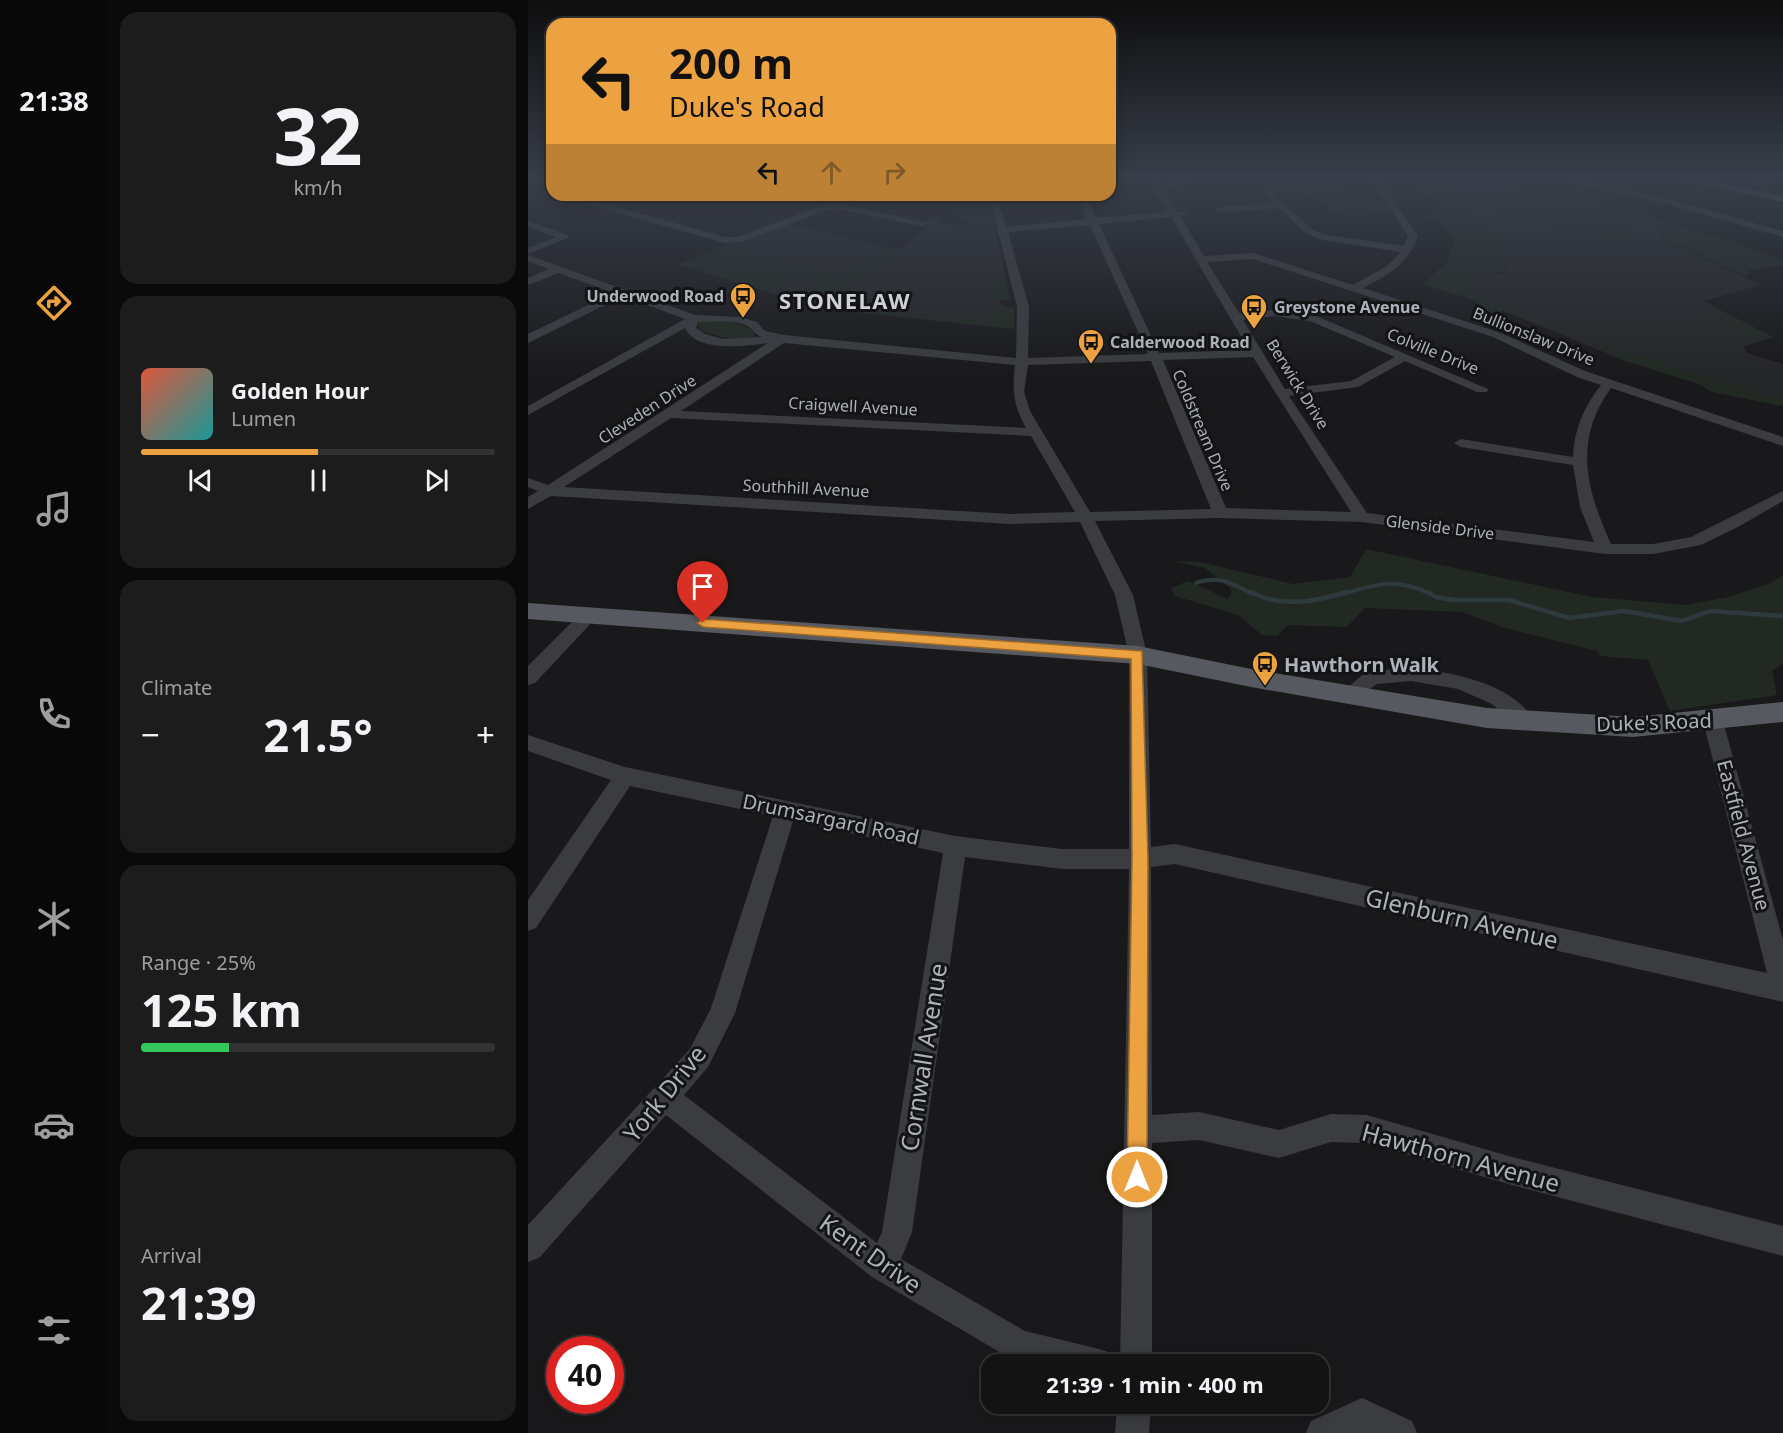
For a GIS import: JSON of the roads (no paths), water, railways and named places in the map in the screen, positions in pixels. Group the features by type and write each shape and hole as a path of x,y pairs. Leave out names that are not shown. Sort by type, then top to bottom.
{"main road":[{"name":"Duke's Road","path":"528,611 1137,655 1349,695 1487,718 1524,721 1633,727 1713,721 1783,712"}],"street":[{"path":"528,251 549,243"},
{"path":"1006,243 1023,307 1022,363 1018,392 1023,411 1084,515 1124,595 1137,655 1140,859 1136,1354"},
{"name":"Coldstream Drive","path":"1104,243 1156,359 1220,513"},
{"name":"Berwick Drive","path":"1193,243 1281,393 1362,517"},
{"path":"1360,243 1409,250"},
{"path":"1355,288 1398,263 1409,250 1411,243"},
{"name":"Bullionslaw Drive","path":"1201,259 1254,256 1497,335 1581,374 1783,442"},
{"path":"528,258 694,318 740,320 753,324 761,333 783,339 1022,363 1259,353"},
{"path":"528,282 558,268"},
{"path":"528,339 623,292"},
{"name":"Colville Drive","path":"1235,317 1296,314 1312,318 1482,388"},
{"path":"694,318 690,329 708,339 730,343 783,339"},
{"path":"528,411 694,318"},
{"name":"Cleveden Drive","path":"528,504 671,414 783,339"},
{"path":"1281,393 1354,384 1404,357"},
{"path":"1605,549 1587,511 1578,462 1586,418 1610,384"},
{"name":"Craigwell Avenue","path":"671,414 1034,432"},
{"path":"1461,443 1578,462"},
{"name":"Southhill Avenue","path":"528,482 550,491 1010,519 1084,515"},
{"name":"Glenside Drive","path":"1084,515 1220,513 1362,517 1605,549 1653,549 1695,541 1733,525 1783,495"},
{"path":"528,678 589,615"},
{"name":"Eastfield Avenue","path":"1713,721 1783,987"},
{"name":"Drumsargard Road","path":"528,743 625,776 955,846 1062,859 1140,859"},
{"path":"528,920 625,776"},
{"name":"York Drive","path":"528,1247 666,1098 699,1058 722,1013 786,809"},
{"name":"Cornwall Avenue","path":"883,1266 897,1232 955,846"},
{"name":"Glenburn Avenue","path":"1140,859 1175,854 1783,987"},
{"name":"Kent Drive","path":"666,1098 883,1266 1019,1346 1053,1354"},
{"name":"Hawthorn Avenue","path":"1137,1130 1199,1126 1279,1144 1332,1128 1367,1129 1512,1171 1783,1242"},
{"path":"1132,1433 1133,1414"},
{"path":"1323,1433 1362,1415 1400,1433"}],"waterway":[{"path":"1196,583 1219,580 1253,594"},
{"path":"1343,594 1386,584 1407,585 1430,594"},
{"path":"1250,592 1286,602 1310,601 1347,592"},
{"path":"1427,592 1436,597 1454,600 1509,600 1569,618 1624,611 1682,621 1710,611 1783,616"}],"place":[{"name":"Underwood Road","path":"743,319"},
{"name":"Greystone Avenue","path":"1254,330"},
{"name":"Calderwood Road","path":"1091,365"},
{"name":"Hawthorn Walk","path":"1265,687"}],"district":[{"name":"STONELAW","path":"845,300"}]}
